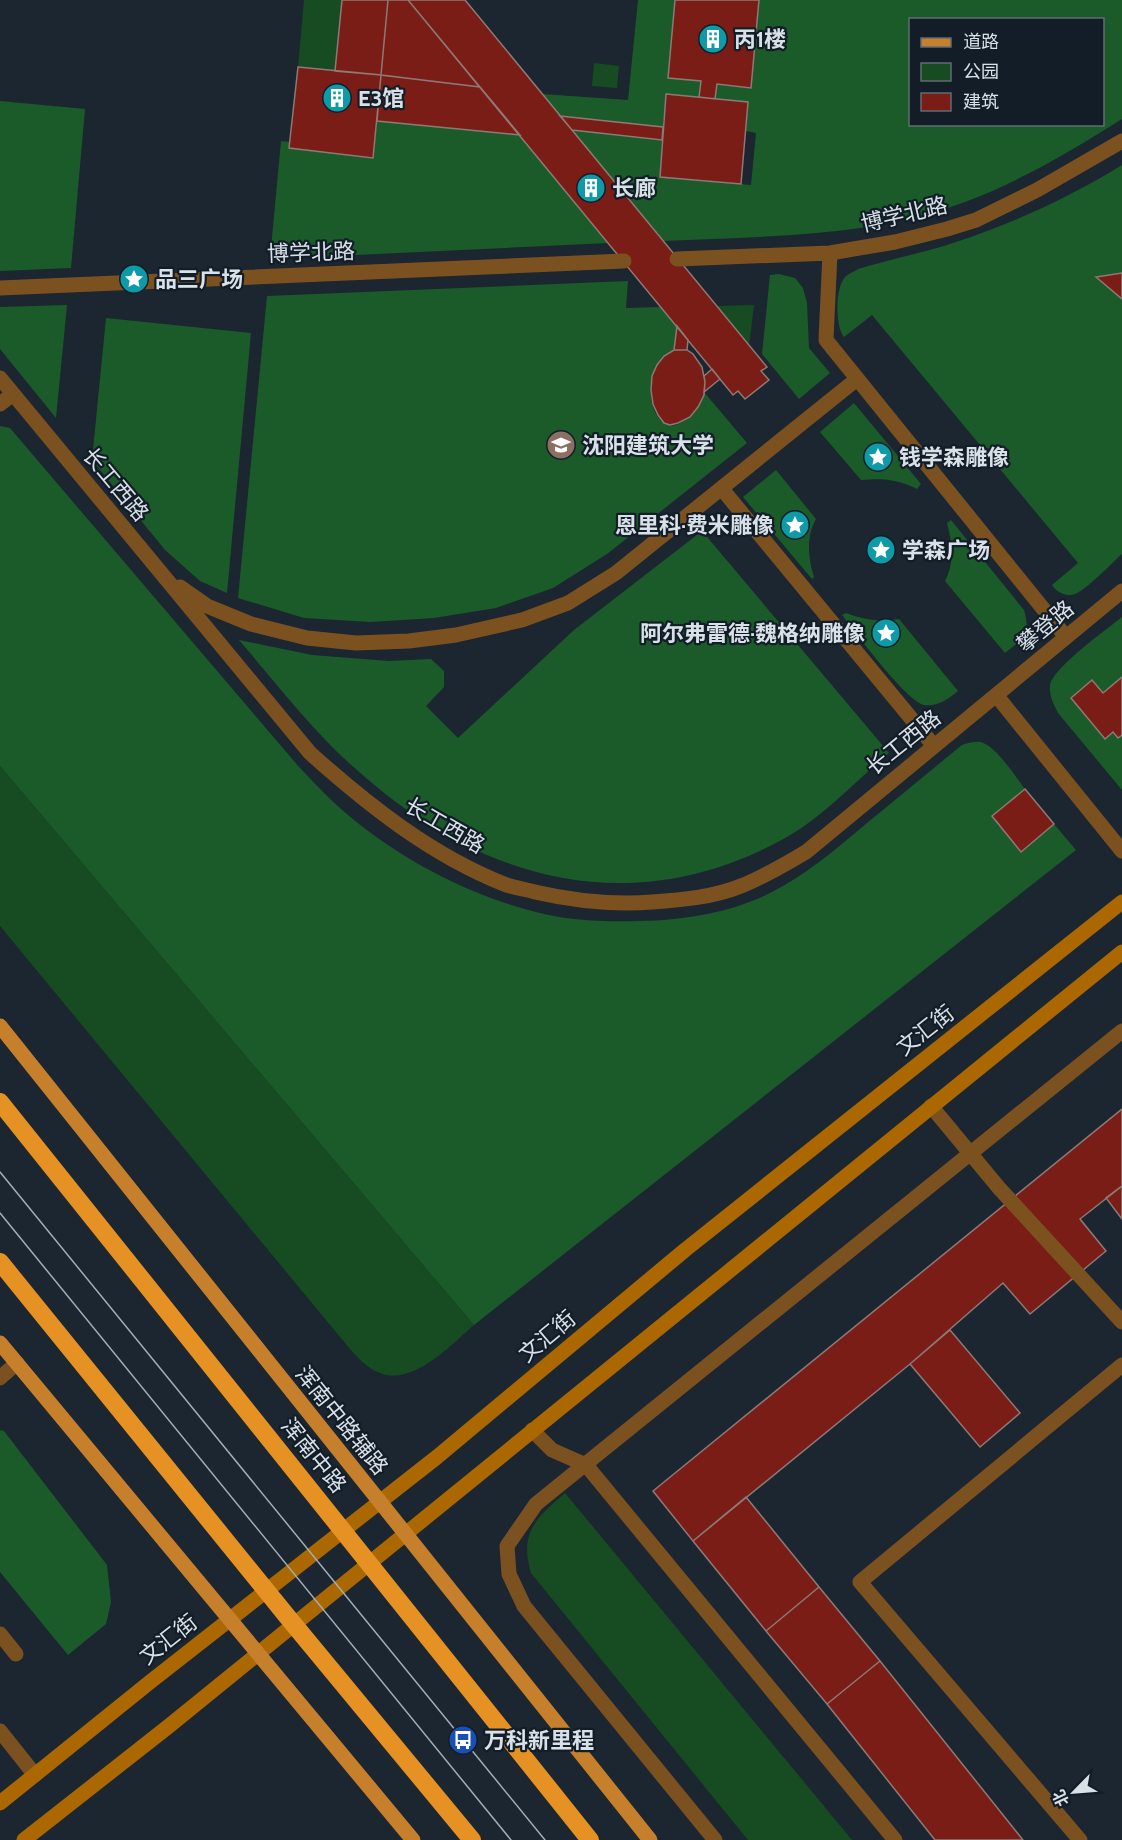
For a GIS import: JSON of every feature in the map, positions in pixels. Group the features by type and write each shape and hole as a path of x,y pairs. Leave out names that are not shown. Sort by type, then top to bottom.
{"highway":[{"name":"浑南中路","path":"0,1102 590,1840"},
{"path":"0,1262 472,1840"}],"main road":[{"name":"浑南中路辅路","path":"0,1026 650,1840"},
{"path":"0,1343 413,1840"}],"street":[{"name":"文汇街","path":"0,1803 437,1457 685,1250 1122,902"},
{"path":"24,1840 258,1654 1122,952"}],"lane":[{"name":"博学北路","path":"677,259 830,253 895,242 976,219 1037,190 1122,141"},
{"path":"830,253 826,340 1066,637"},
{"name":"博学北路","path":"0,288 624,261"},
{"name":"长工西路","path":"0,378 310,753 352,791 397,825 448,856 506,885 567,899 625,904 683,900 739,887 806,852 996,695"},
{"path":"162,574 207,606 251,624 307,638 367,642 409,641 456,635 522,620 568,603 616,573 856,379"},
{"path":"0,404 13,394"},
{"path":"722,489 934,746"},
{"name":"攀登路","path":"996,695 1122,591"},
{"path":"996,695 1122,850"},
{"path":"715,1840 524,1606 509,1574 507,1546 537,1504 1122,1031"},
{"path":"931,1106 999,1188 1122,1322"},
{"path":"0,1378 17,1363"},
{"path":"1080,1840 860,1582 1122,1365"},
{"path":"532,1430 552,1450 586,1465 895,1840"},
{"path":"0,1634 16,1654"},
{"path":"0,1731 35,1775"}],"green space":[{"path":"304,0 342,0 335,71 298,67"},
{"path":"638,0 675,0 668,78 701,81 699,97 666,95 663,127 560,116 542,94 628,100"},
{"path":"759,0 1122,0 1122,119 1065,154 986,194 929,214 891,223 816,233 663,241 572,130 662,140 660,177 751,185 756,133 746,131 748,102 715,99 717,84 750,88"},
{"path":"594,63 619,66 617,88 592,86"},
{"path":"0,101 85,109 71,268 0,271"},
{"path":"377,121 520,135 608,243 270,259 281,141 290,142 289,148 373,158"},
{"path":"1122,165 1122,273 1097,277 1122,299 1122,554 1082,590 1066,595 1052,585 1078,563 872,315 844,337 838,316 839,289 845,277 858,269 978,235 1062,198"},
{"path":"779,274 795,278 803,288 807,303 809,348 830,373 799,399 762,354 770,275"},
{"path":"628,281 626,308 661,307 677,326 674,350 658,363 653,372 652,404 659,418 664,423 677,425 694,410 704,392 747,443 607,554 553,588 496,608 434,618 370,622 304,618 238,598 267,296"},
{"path":"67,305 56,418 0,349 0,307"},
{"path":"754,305 749,346 716,306"},
{"path":"106,318 251,333 227,593 200,581 165,550 92,460"},
{"path":"854,403 921,484 917,489 890,480 861,480 820,432"},
{"path":"0,426 10,428 299,767 330,799 362,826 408,858 483,895 549,915 600,921 672,919 721,911 753,901 782,887 844,843 962,745 976,742 981,742 993,749 1025,789 992,816 1020,852 1054,824 1076,850 474,1325 0,766"},
{"path":"776,470 816,519 809,540 810,563 814,577 812,579 743,497"},
{"path":"951,520 1024,610 1027,624 1024,635 1005,653 945,581 951,559 947,523"},
{"path":"702,531 889,753 827,808 787,837 730,863 674,878 618,883 563,878 509,864 457,841 406,809 358,771 296,708 239,640 312,655 389,661 431,659 444,671 444,687 426,706 458,738 574,630"},
{"path":"846,613 872,620 899,619 958,691 934,705 924,705 916,701 894,680 869,650 842,615"},
{"path":"1122,617 1122,790 1058,713 1052,700 1050,686 1053,678 1069,660"},
{"path":"0,766 474,1325 432,1360 420,1368 395,1376 378,1372 357,1357 0,926"},
{"path":"0,1430 4,1431 107,1565 111,1602 106,1624 68,1655 0,1572"},
{"path":"565,1493 852,1840 748,1840 531,1573 527,1547 533,1527 546,1510"}],"building":[{"path":"342,0 388,0 381,75 335,71"},
{"path":"388,0 408,0 480,87 381,75"},
{"name":"长廊","path":"408,0 465,0 767,367 761,371 769,380 745,399 738,391 733,395"},
{"name":"丙1楼","path":"675,0 759,0 751,88 717,84 715,99 699,97 701,81 668,78"},
{"name":"E3馆","path":"298,67 381,75 373,158 289,148"},
{"path":"381,75 480,87 520,135 377,121"},
{"path":"666,94 748,102 741,184 660,177"},
{"path":"560,116 663,127 662,140 572,130"},
{"path":"1122,273 1122,299 1096,277"},
{"path":"677,326 688,340 687,350 674,350"},
{"path":"674,350 687,350 693,354 702,367 705,382 704,395 690,417 670,425 664,423 658,415 653,404 651,390 652,376 657,365 664,356"},
{"path":"712,369 720,379 704,392 704,376"},
{"path":"1122,677 1122,735 1118,738 1113,732 1105,739 1071,698 1092,680 1103,693"},
{"path":"1025,789 1054,824 1021,852 992,816"},
{"path":"1122,1109 1122,1186 1080,1219 1106,1251 1030,1314 1003,1283 910,1364 693,1541 653,1491"},
{"path":"1122,1186 1122,1219 1106,1198"},
{"path":"950,1330 1020,1413 980,1447 910,1364"},
{"path":"746,1497 819,1587 766,1631 693,1541"},
{"path":"819,1587 880,1661 827,1704 766,1631"},
{"path":"880,1661 1023,1840 935,1840 827,1704"}],"tram line":[{"path":"0,1172 545,1840"},
{"path":"0,1213 511,1840"}],"place":[{"name":"丙1楼","path":"713,39"},
{"name":"E3馆","path":"337,98"},
{"name":"长廊","path":"591,188"},
{"name":"品三广场","path":"134,279"},
{"name":"沈阳建筑大学","path":"561,445"},
{"name":"钱学森雕像","path":"878,457"},
{"name":"恩里科·费米雕像","path":"795,525"},
{"name":"学森广场","path":"881,550"},
{"name":"阿尔弗雷德·魏格纳雕像","path":"886,633"},
{"name":"万科新里程","path":"463,1740"}]}
